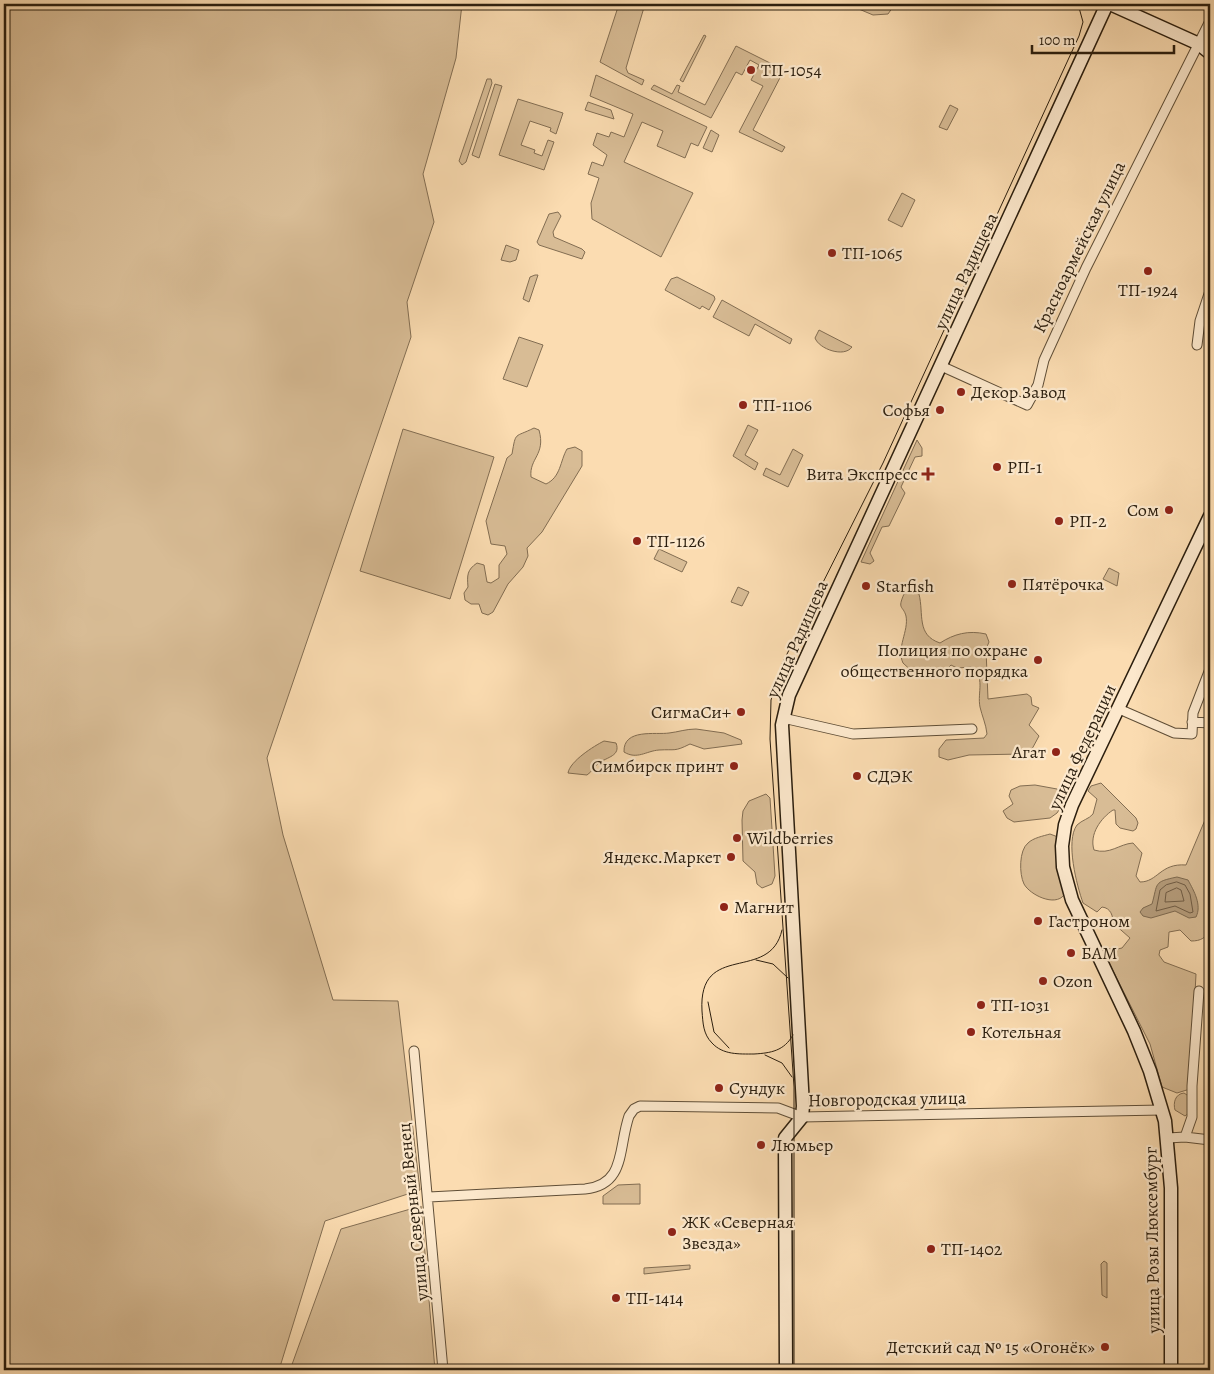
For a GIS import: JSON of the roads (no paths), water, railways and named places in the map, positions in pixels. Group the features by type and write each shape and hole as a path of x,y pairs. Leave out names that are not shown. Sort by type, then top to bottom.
{"street":[{"path":"1109,4 1199,44 1210,53"},
{"name":"улица Радищева","path":"802,1117 783,718 789,696 1109,4"},
{"name":"Красноармейская улица","path":"941,366 1027,405 1038,385 1044,360 1086,268 1210,21"},
{"path":"1197,345 1200,321 1210,291"},
{"name":"улица Федерации","path":"1162,1110 1150,1071 1134,1031 1072,900 1063,867 1062,846 1065,825 1071,807 1210,516"},
{"path":"1119,709 1174,733 1192,734 1192,713 1210,669"},
{"path":"783,718 853,734 972,729"},
{"path":"1192,722 1210,722"},
{"path":"1185,1137 1192,1118 1192,1086 1199,990"},
{"name":"улица Северный Венец","path":"414,1052 429,1197 443,1370"},
{"name":"Новгородская улица","path":"429,1197 585,1189 602,1186 614,1175 629,1116 634,1109 640,1106 778,1108 802,1117 1162,1110"},
{"name":"улица Розы Люксембург","path":"1162,1110 1168,1138 1171,1188 1171,1370"},
{"path":"786,1370 785,1138 802,1117"},
{"path":"1168,1138 1185,1137 1210,1140"}],"water":[{"path":"1177,877 1188,880 1193,889 1198,903 1196,917 1189,918 1175,911 1151,918 1143,916 1140,912 1143,908 1152,904 1158,884 1164,880"}],"tram line":[{"path":"794,1370 794,1087 770,739 771,700 782,664 883,463 1079,36 1083,22 1078,4"},
{"path":"782,930 775,946 764,955 750,961 722,968 711,976 704,989 702,1011 705,1032 709,1040 716,1047 726,1052 743,1054 771,1052 786,1045 793,1035"},
{"path":"756,960 773,964 788,978"},
{"path":"708,1002 714,1032 729,1048"},
{"path":"765,1055 782,1063 792,1077"}],"place":[{"name":"ТП-1054","path":"751,70"},
{"name":"ТП-1065","path":"832,253"},
{"name":"ТП-1924","path":"1148,271"},
{"name":"Декор Завод","path":"961,392"},
{"name":"ТП-1106","path":"743,405"},
{"name":"Софья","path":"940,410"},
{"name":"РП-1","path":"997,467"},
{"name":"Вита Экспресс","path":"928,474"},
{"name":"Сом","path":"1169,510"},
{"name":"РП-2","path":"1059,521"},
{"name":"ТП-1126","path":"637,541"},
{"name":"Пятёрочка","path":"1012,584"},
{"name":"Starfish","path":"866,586"},
{"name":"Полиция по охране общественного порядка","path":"1038,660"},
{"name":"СигмаСи+","path":"741,712"},
{"name":"Агат","path":"1056,752"},
{"name":"Симбирск принт","path":"734,766"},
{"name":"СДЭК","path":"857,776"},
{"name":"Wildberries","path":"737,838"},
{"name":"Яндекс.Маркет","path":"731,857"},
{"name":"Магнит","path":"724,907"},
{"name":"Гастроном","path":"1038,921"},
{"name":"БАМ","path":"1071,953"},
{"name":"Ozon","path":"1043,981"},
{"name":"ТП-1031","path":"981,1005"},
{"name":"Котельная","path":"971,1032"},
{"name":"Сундук","path":"719,1088"},
{"name":"Люмьер","path":"761,1145"},
{"name":"ЖК «Северная Звезда»","path":"672,1232"},
{"name":"ТП-1402","path":"931,1249"},
{"name":"ТП-1414","path":"616,1298"},
{"name":"Детский сад № 15 «Огонёк»","path":"1105,1347"}]}
